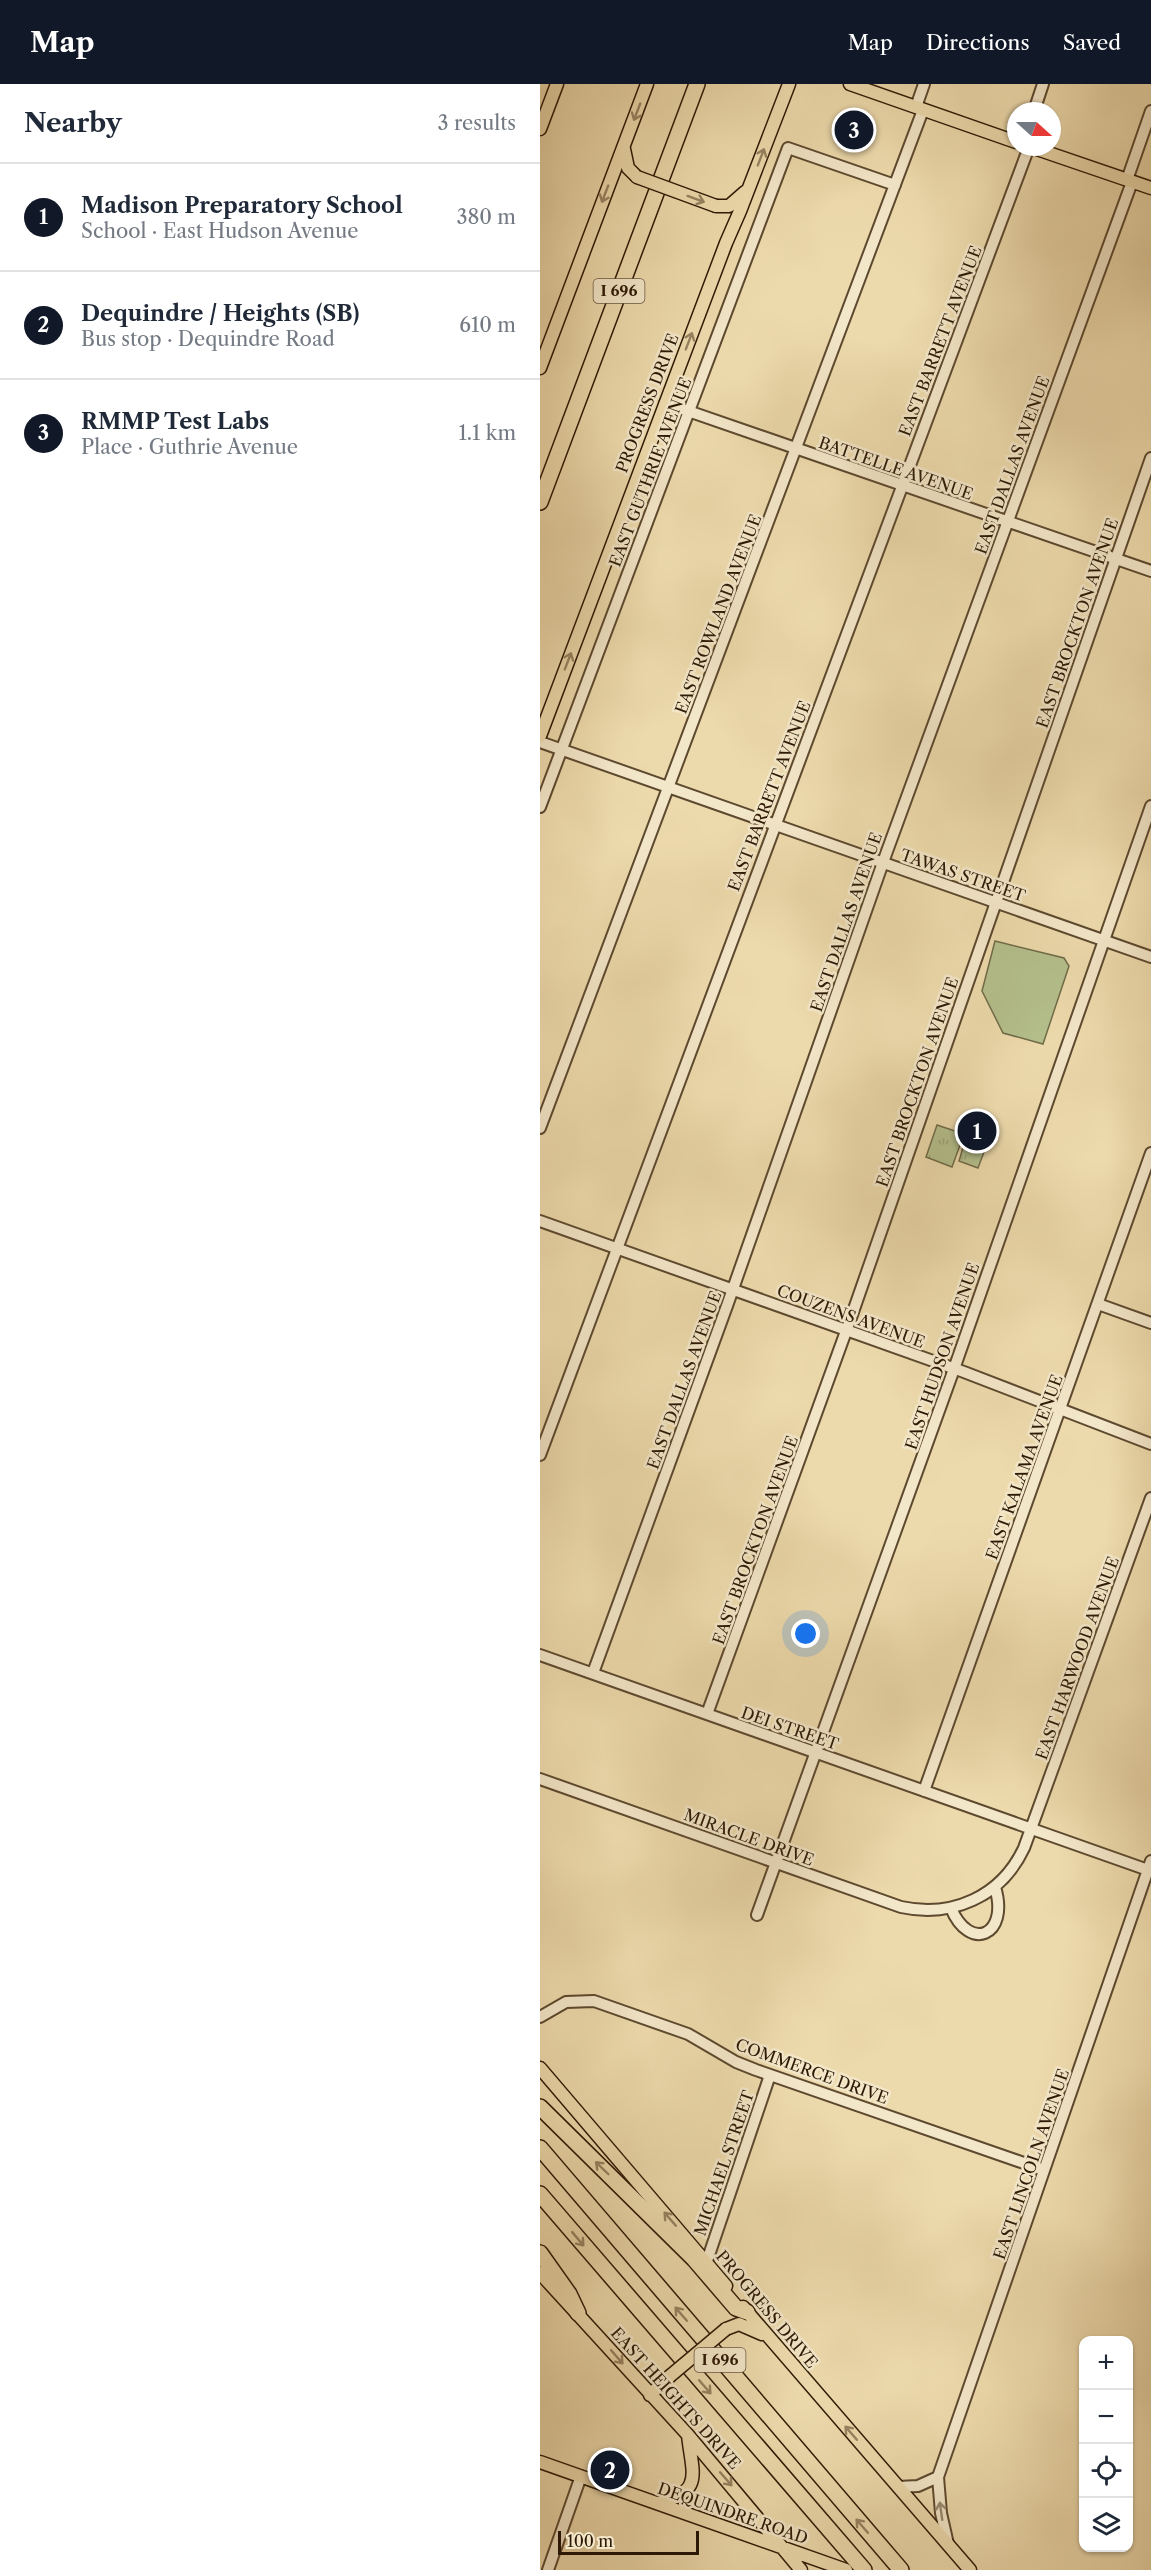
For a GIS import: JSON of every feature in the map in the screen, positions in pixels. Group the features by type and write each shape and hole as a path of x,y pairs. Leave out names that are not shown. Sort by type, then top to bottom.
{"highway":[{"name":"I 696","path":"540,501 697,84"},
{"path":"540,2107 694,2259 736,2308 747,2312"},
{"name":"I 696","path":"540,2148 901,2570"},
{"name":"I 696","path":"540,2194 864,2570"},
{"path":"540,2253 569,2294 579,2313"}],"main road":[{"path":"540,129 557,84"},
{"path":"541,364 647,84"},
{"name":"PROGRESS DRIVE","path":"540,736 665,403 789,84"},
{"path":"850,84 1007,139"},
{"path":"626,139 626,164 637,177 716,206 729,206 749,190"},
{"path":"1056,156 1151,189"},
{"name":"PROGRESS DRIVE","path":"540,2068 707,2261 768,2337 970,2570"},
{"name":"EAST HEIGHTS DRIVE","path":"540,2273 563,2300 579,2313 688,2435 801,2570"},
{"path":"650,2395 726,2329 734,2325 744,2325 768,2337"},
{"path":"656,2503 680,2497 688,2488 693,2471 688,2435"},
{"name":"DEQUINDRE ROAD","path":"540,2462 842,2568"}],"street":[{"name":"EAST ROWLAND AVENUE","path":"540,1128 895,185 920,108 924,84"},
{"path":"1037,102 1043,84"},
{"name":"EAST DALLAS AVENUE","path":"593,1673 733,1290 883,863 1008,522 1129,181 1151,111"},
{"name":"EAST GUTHRIE AVENUE","path":"540,807 789,148 895,185"},
{"name":"EAST BARRETT AVENUE","path":"540,1455 774,825 1027,156"},
{"name":"BATTELLE AVENUE","path":"665,403 1151,571"},
{"name":"EAST BROCKTON AVENUE","path":"707,1714 846,1330 1151,458"},
{"name":"TAWAS STREET","path":"540,742 1151,957"},
{"name":"EAST HUDSON AVENUE","path":"757,1916 954,1369 1151,806"},
{"name":"EAST KALAMA AVENUE","path":"924,1791 1151,1153"},
{"name":"COUZENS AVENUE","path":"540,1221 954,1369 1151,1444"},
{"path":"1098,1304 1151,1323"},
{"name":"EAST HARWOOD AVENUE","path":"1031,1829 1151,1498"},
{"name":"DEI STREET","path":"540,1655 1031,1829 1149,1866"},
{"name":"MIRACLE DRIVE","path":"540,1779 901,1907 929,1910 951,1908 972,1901 995,1887 1016,1863 1031,1829"},
{"name":"EAST LINCOLN AVENUE","path":"948,2545 941,2513 938,2477 1149,1866"},
{"path":"951,1908 958,1923 965,1929 976,1934 989,1930 998,1920 995,1887"},
{"name":"COMMERCE DRIVE","path":"540,2017 566,2002 586,2000 602,2003 688,2034 736,2062 770,2075 1044,2170"},
{"name":"MICHAEL STREET","path":"707,2261 770,2075"},
{"path":"548,2570 580,2476"},
{"path":"898,2487 918,2486 938,2477"}],"green space":[{"path":"995,941 1064,958 1069,966 1043,1044 1003,1033 982,991"},
{"path":"937,1125 964,1134 952,1167 926,1157"},
{"path":"964,1144 984,1152 978,1168 959,1161"}],"place":[{"name":"RMMP Test Labs","path":"854,130"},
{"name":"Madison Preparatory School","path":"977,1131"},
{"name":"Dequindre / Heights (SB)","path":"610,2470"}]}
